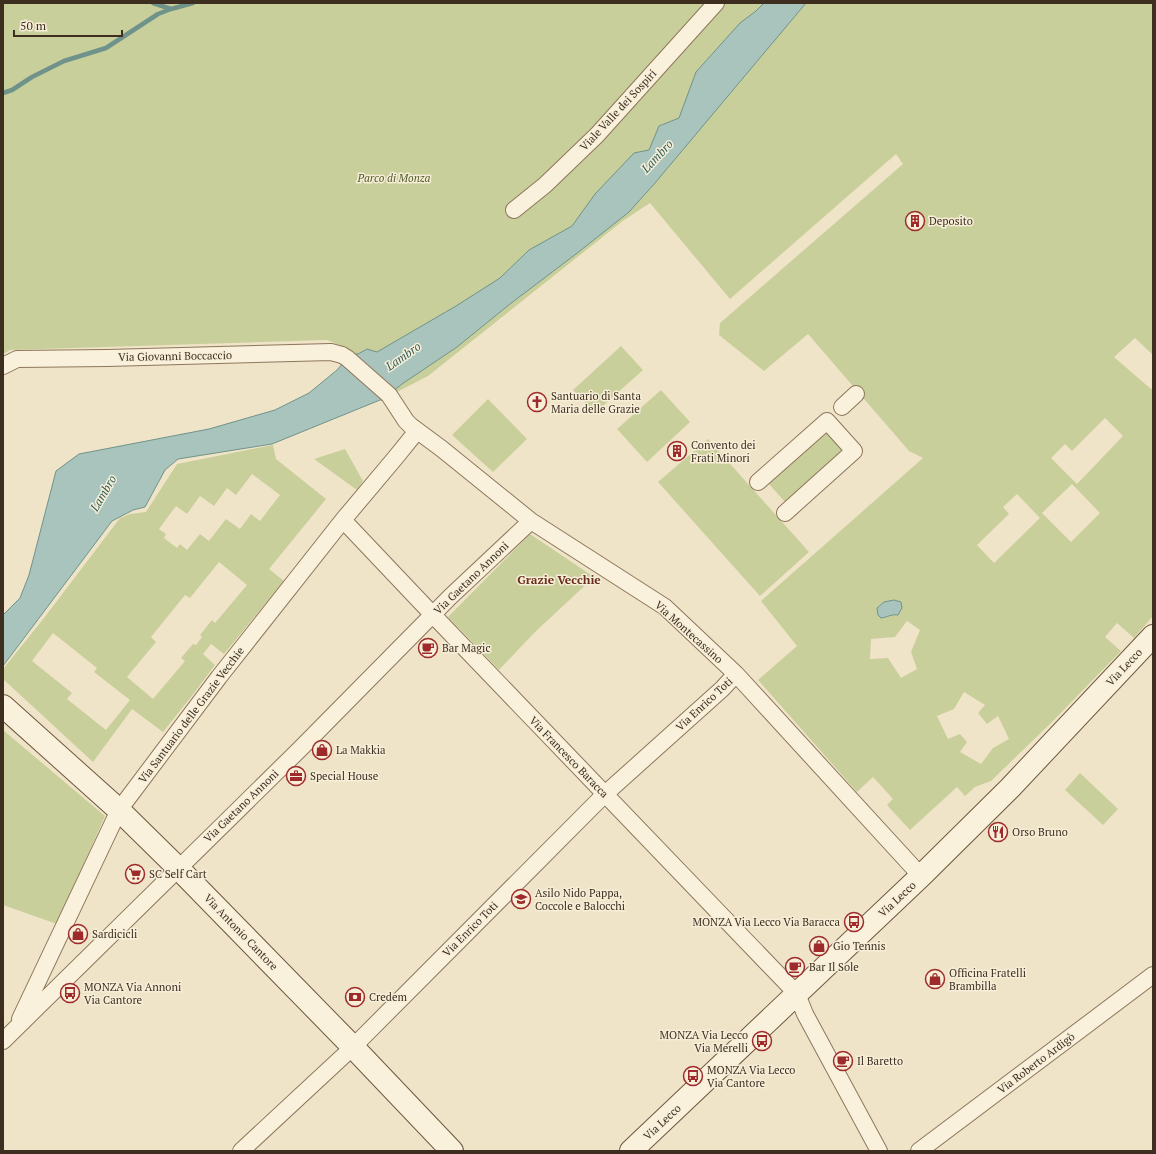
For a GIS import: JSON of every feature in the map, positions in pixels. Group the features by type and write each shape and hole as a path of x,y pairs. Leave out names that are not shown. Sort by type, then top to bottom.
{"main road":[{"name":"Via Lecco","path":"631,1151 921,876 1010,788 1152,640"},
{"name":"Via Antonio Cantore","path":"3,706 119,810 178,868 353,1046 452,1151"}],"street":[{"name":"Viale Valle dei Sospiri","path":"514,210 545,185 597,135 716,3"},
{"name":"Via Giovanni Boccaccio","path":"3,366 17,360 331,352 342,354 347,358"},
{"name":"Via Montecassino","path":"347,358 389,395 411,426 442,449 531,521 665,607 736,674 921,876"},
{"path":"842,407 856,394"},
{"path":"758,482 828,420 854,451 785,513"},
{"name":"Via Santuario delle Grazie Vecchie","path":"9,1035 119,810 219,677 343,520 396,457 411,426"},
{"name":"Via Francesco Baracca","path":"343,520 797,994"},
{"name":"Via Gaetano Annoni","path":"9,1035 300,749 450,597 531,521"},
{"name":"Via Enrico Toti","path":"241,1151 353,1046 605,794 736,674"},
{"name":"Via Roberto Ardigò","path":"919,1151 1153,975"},
{"path":"797,994 805,1014 879,1151"}],"green space":[{"name":"Parco di Monza","path":"3,3 1153,3 1153,355 1135,338 1114,357 1151,389 1153,388 1153,616 1134,638 1117,623 1105,637 1121,651 1052,722 991,781 975,787 965,796 957,787 910,830 887,805 893,799 873,777 857,792 758,680 797,646 761,601 923,458 909,451 808,334 764,371 719,335 720,323 903,164 896,154 730,299 650,203 624,220 428,376 397,392 344,347 327,340 10,350 3,354","holes":["1105,418 1123,436 1077,484 1051,458 1065,444 1072,451","1072,484 1100,513 1071,542 1042,513","1017,494 1040,518 994,563 977,545 1009,514 1003,507","907,621 920,630 911,652 917,669 901,678 888,658 870,659 871,639 895,637","964,692 985,705 978,713 987,724 998,716 1009,739 993,748 981,764 960,752 967,742 960,734 948,739 937,716 954,709"]},
{"path":"621,346 643,370 595,413 573,390"},
{"path":"661,390 690,422 647,462 617,429"},
{"path":"488,399 527,439 493,472 452,435"},
{"path":"827,416 859,451 793,511 761,475"},
{"path":"708,439 809,552 760,596 658,482"},
{"path":"273,445 276,459 326,499 269,569 284,581 224,654 211,644 203,654 215,665 163,732 132,709 93,762 3,679 3,669 120,518 130,514 146,512 177,464","holes":["252,474 280,495 260,521 251,514 240,529 226,519 209,541 200,534 187,550 180,544 177,548 164,538 166,534 159,529 176,506 187,514 200,496 214,506 227,488 236,495","219,562 247,585 215,623 212,620 200,635 202,637 196,645 193,644 181,658 185,661 153,699 127,677 156,642 151,637 185,595 190,598","53,633 97,668 94,672 130,700 106,730 67,699 72,693 32,661"]},
{"path":"345,449 363,481 357,490 314,459"},
{"path":"530,534 594,577 533,634 499,670 448,617"},
{"path":"3,730 105,816 57,924 3,905"},
{"path":"1080,773 1118,809 1103,825 1065,790"}],"water":[{"name":"Lambro","path":"764,3 806,3 629,212 457,347 402,384 385,400 380,400 272,444 178,459 165,470 145,507 133,510 112,521 3,666 3,615 20,598 29,575 56,471 79,454 209,429 275,410 309,393 337,370 351,354 358,354 367,349 377,352 456,306 500,278 529,250 572,226 595,194 634,153 649,150 659,126 679,118 696,72 740,23"},
{"path":"894,600 901,602 902,608 898,615 891,615 881,618 878,615 877,608 884,602"}],"waterway":[{"path":"153,3 171,9"},
{"path":"3,93 12,90 32,77 64,61 106,48 158,14 193,3"}],"place":[{"name":"Deposito","path":"915,221"},
{"name":"Santuario di Santa Maria delle Grazie","path":"537,402"},
{"name":"Convento dei Frati Minori","path":"677,451"},
{"name":"Bar Magic","path":"428,648"},
{"name":"La Makkia","path":"322,750"},
{"name":"Special House","path":"296,776"},
{"name":"Orso Bruno","path":"998,832"},
{"name":"SC Self Cart","path":"135,874"},
{"name":"Asilo Nido Pappa, Coccole e Balocchi","path":"521,899"},
{"name":"MONZA Via Lecco Via Baracca","path":"854,922"},
{"name":"Sardicicli","path":"78,934"},
{"name":"Gio Tennis","path":"819,946"},
{"name":"Bar Il Sole","path":"795,967"},
{"name":"Officina Fratelli Brambilla","path":"935,979"},
{"name":"MONZA Via Annoni Via Cantore","path":"70,993"},
{"name":"Credem","path":"355,997"},
{"name":"MONZA Via Lecco Via Merelli","path":"762,1041"},
{"name":"Il Baretto","path":"843,1061"},
{"name":"MONZA Via Lecco Via Cantore","path":"693,1076"}],"district":[{"name":"Grazie Vecchie","path":"559,579"}]}
